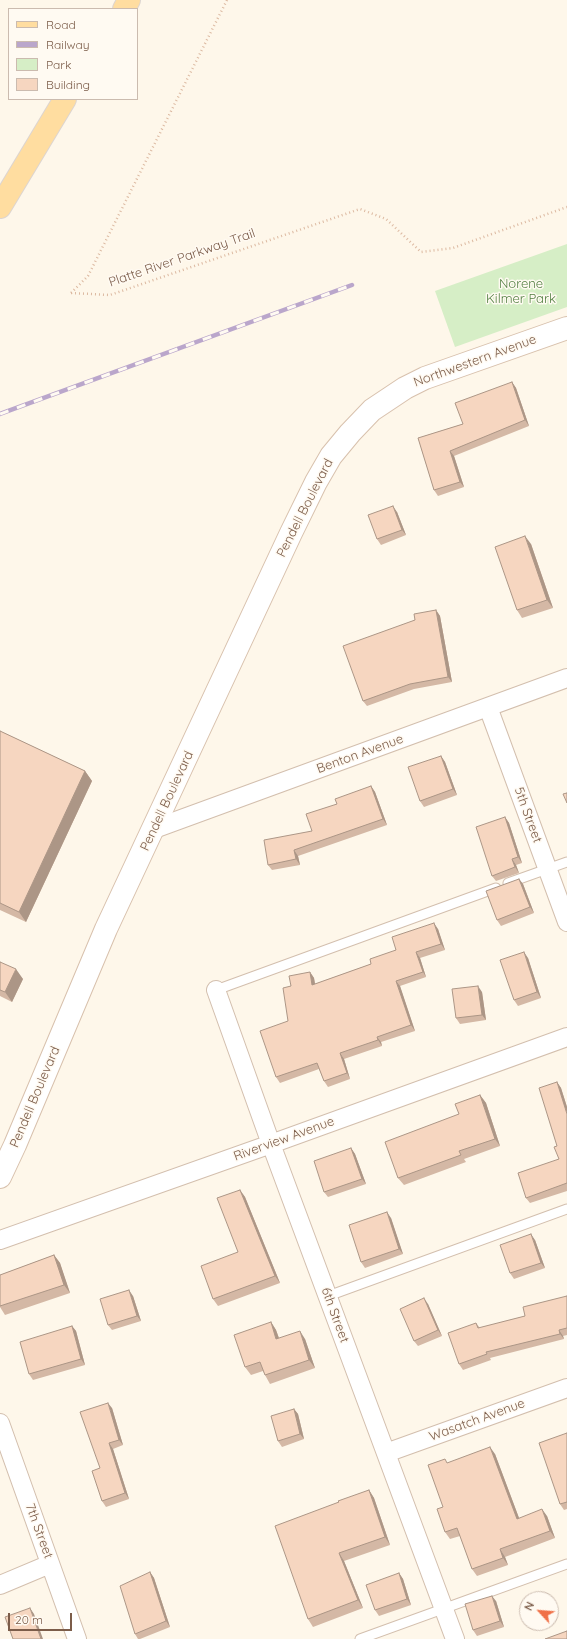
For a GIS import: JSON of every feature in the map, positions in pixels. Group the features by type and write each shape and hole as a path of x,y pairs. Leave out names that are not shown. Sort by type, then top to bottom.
{"main road":[{"path":"0,207 64,100"}],"street":[{"name":"Northwestern Avenue","path":"350,433 372,410 406,388 425,378 567,328"},
{"name":"Pendell Boulevard","path":"0,1177 106,930 316,482 331,456 350,433"},
{"name":"Benton Avenue","path":"154,829 567,678"},
{"name":"5th Street","path":"488,707 567,922"},
{"name":"6th Street","path":"216,990 271,1144 455,1639"},
{"name":"Riverview Avenue","path":"0,1240 567,1037"},
{"name":"Wasatch Avenue","path":"386,1453 567,1388"},
{"name":"7th Street","path":"0,1423 77,1639"},
{"path":"0,1585 50,1564"}],"lane":[{"path":"216,990 567,862"},
{"path":"328,1296 567,1209"},
{"path":"360,1639 567,1564"}],"path":[{"name":"Platte River Parkway Trail","path":"227,0 88,276 71,293 110,295 360,209 386,219 420,252 453,248 567,207"}],"green space":[{"name":"Norene Kilmer Park","path":"567,244 567,307 455,347 435,291"}],"building":[{"path":"512,382 525,420 450,451 460,482 434,490 418,438 463,424 455,403"},
{"path":"393,506 402,530 377,539 368,515"},
{"path":"525,536 547,600 517,610 495,547"},
{"path":"436,610 448,677 410,684 363,701 343,646 415,620 414,614"},
{"path":"0,731 85,771 19,912 0,903"},
{"path":"441,756 453,789 420,801 408,767"},
{"path":"371,786 383,819 294,850 296,859 268,865 264,840 312,831 306,814 337,804 335,799"},
{"path":"567,793 567,803 563,794"},
{"path":"505,817 518,857 512,859 515,867 492,876 476,827"},
{"path":"519,879 530,907 497,920 486,891"},
{"path":"434,923 441,944 416,952 423,972 396,981 411,1025 377,1037 378,1040 340,1053 347,1073 324,1081 317,1063 276,1077 260,1031 288,1021 283,988 291,986 289,976 310,972 312,985 371,964 370,959 396,950 392,937"},
{"path":"524,952 537,992 514,1000 500,960"},
{"path":"0,962 16,969 5,992 0,990"},
{"path":"478,986 482,1015 456,1018 452,989"},
{"path":"557,1082 567,1114 567,1183 526,1198 518,1173 559,1159 554,1147 557,1146 539,1088"},
{"path":"480,1095 495,1139 459,1151 461,1155 398,1178 385,1142 459,1114 455,1104"},
{"path":"351,1148 362,1179 324,1192 314,1161"},
{"path":"240,1190 275,1276 213,1299 201,1266 238,1252 217,1198"},
{"path":"387,1212 399,1249 361,1262 349,1225"},
{"path":"531,1234 541,1263 510,1273 500,1245"},
{"path":"54,1255 64,1285 0,1306 0,1275"},
{"path":"129,1290 137,1316 108,1325 100,1299"},
{"path":"567,1296 567,1328 559,1330 560,1334 486,1352 487,1354 459,1364 448,1333 476,1323 478,1328 525,1316 523,1307"},
{"path":"424,1298 438,1330 414,1341 400,1309"},
{"path":"271,1322 276,1339 300,1331 309,1360 265,1375 260,1362 245,1367 234,1335"},
{"path":"72,1326 81,1359 29,1374 20,1342"},
{"path":"108,1403 119,1440 109,1443 125,1493 102,1501 92,1471 100,1468 80,1412"},
{"path":"294,1409 300,1434 278,1441 271,1416"},
{"path":"567,1433 567,1502 560,1504 539,1443"},
{"path":"490,1447 517,1519 542,1509 550,1531 500,1549 503,1558 472,1569 457,1528 445,1532 437,1509 443,1507 428,1465 445,1459 447,1463"},
{"path":"369,1490 385,1537 339,1553 358,1600 308,1619 275,1526"},
{"path":"150,1572 166,1621 135,1634 120,1586"},
{"path":"399,1573 407,1599 375,1610 366,1585"},
{"path":"492,1596 500,1621 473,1630 465,1604"},
{"path":"30,1608 41,1639 13,1639 5,1617"},
{"path":"567,1631 567,1639 545,1639"}],"railway":[{"path":"0,414 352,285"}]}
